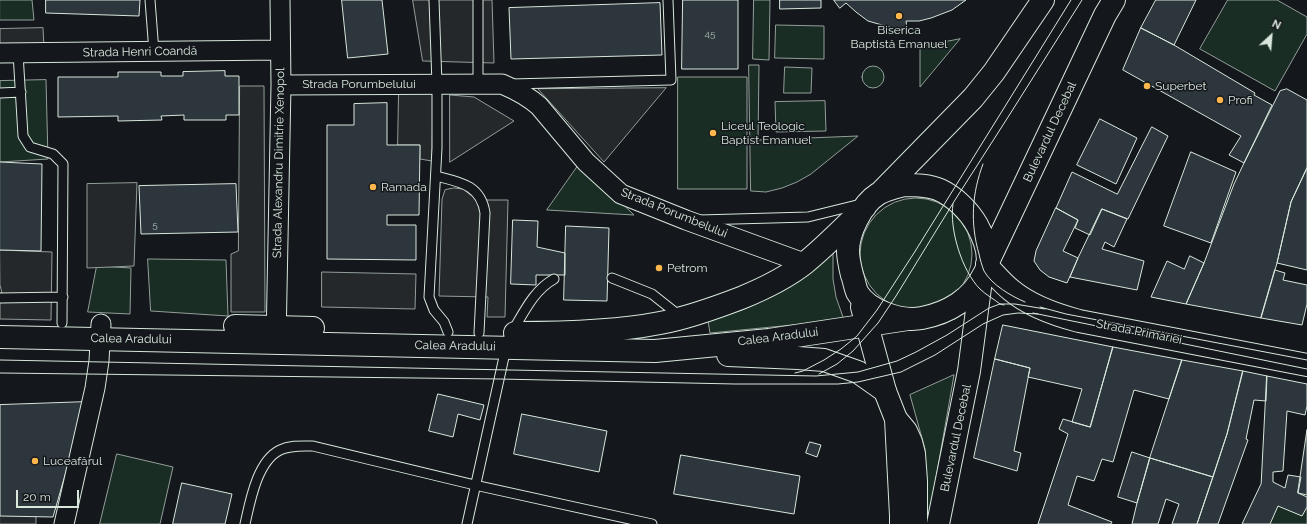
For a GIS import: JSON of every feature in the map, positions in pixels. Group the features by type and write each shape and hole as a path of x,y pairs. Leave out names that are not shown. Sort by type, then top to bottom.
{"main road":[{"path":"901,524 902,516 896,419 886,391 849,263 849,239 852,229 871,201 973,98 994,72 1044,0"},
{"name":"Bulevardul Decebal","path":"938,524 969,371 985,270 1105,15 1114,0"},
{"path":"857,292 877,310 908,319 921,318 935,314 966,299 985,270 986,249 980,231 973,218 965,208 940,190 917,185 904,185 871,201"},
{"name":"Calea Aradului","path":"276,334 448,332 479,333 509,340 642,326 682,318 727,304 776,282 804,263 871,201"},
{"name":"Strada Primăriei","path":"985,270 1012,291 1028,301 1061,316 1307,365"},
{"name":"Calea Aradului","path":"0,337 101,331 276,334 509,340 655,351 769,340 908,319"},
{"name":"Calea Aradului","path":"0,323 62,323 101,331"},
{"path":"655,351 824,360 858,372 886,391"},
{"path":"896,419 906,431 914,454 916,481 916,524"}],"street":[{"name":"Strada Alexandru Dimitrie Xenopol","path":"276,334 281,84 280,0"},
{"name":"Strada Henri Coandă","path":"9,53 280,50"},
{"name":"Strada Porumbelului","path":"281,84 502,84 519,91 532,99 586,162 621,194 686,220 804,263"},
{"path":"64,524 95,388 101,331"}],"lane":[{"path":"150,0 154,52"},
{"path":"434,0 437,84 436,176 429,297 434,310 444,322 448,332"},
{"path":"478,0 478,84"},
{"path":"502,84 671,80 668,0"},
{"path":"9,53 21,92 23,136 30,146 53,154 63,164 62,323"},
{"path":"0,93 21,92"},
{"path":"436,176 458,182 469,187 475,191 484,202 485,213 479,333"},
{"path":"686,220 808,217 871,201"},
{"path":"467,524 509,340 536,294 545,284 554,278"},
{"path":"612,278 652,294 682,318"},
{"path":"0,298 63,297"},
{"path":"245,524 253,492 260,473 267,460 279,450 292,446 313,446 652,524"}],"green space":[{"path":"0,0 32,0 34,20 0,20"},
{"path":"754,0 770,0 769,60 753,59"},
{"path":"1228,0 1277,0 1307,17 1307,34 1275,91 1200,49"},
{"path":"776,25 824,26 824,59 775,58"},
{"path":"960,39 920,87 920,47"},
{"path":"749,65 759,65 758,140 858,136 811,174 797,182 766,192 751,191"},
{"path":"873,66 881,69 884,77 881,85 873,88 865,85 862,77 865,69"},
{"path":"785,67 812,68 811,93 784,93"},
{"name":"Liceul Teologic Baptist Emanuel","path":"678,77 747,77 747,189 678,189"},
{"path":"46,80 48,159 0,162 0,81"},
{"path":"825,101 826,131 776,132 775,102"},
{"path":"580,163 634,215 547,210"},
{"path":"916,198 937,202 956,214 968,233 972,254 968,275 956,294 937,306 916,310 895,306 876,294 864,275 860,254 864,233 876,214 895,202"},
{"path":"833,252 833,279 836,297 844,320 710,333 708,321 742,310 783,291"},
{"path":"148,259 226,260 228,316 151,311"},
{"path":"97,266 131,268 130,314 88,312"},
{"path":"954,375 928,524 926,524 925,449 910,395"},
{"path":"117,454 173,467 160,524 100,524"},
{"path":"1286,495 1307,509 1307,524 1266,524"}],"shaded area":[{"path":"413,0 492,0 494,63 423,61"},
{"path":"43,28 44,47 0,48 0,29"},
{"path":"240,86 264,86 265,312 231,312 231,254 238,251"},
{"path":"666,88 604,162 538,89"},
{"path":"399,91 433,91 432,161 420,159 420,145 398,145"},
{"path":"450,95 474,97 514,121 450,162"},
{"path":"137,183 134,266 87,268 87,184"},
{"path":"454,188 463,189 477,200 508,200 505,317 487,317 488,297 439,296 442,199 445,190"},
{"path":"0,250 52,252 51,320 0,319 0,293 2,293 0,285"},
{"path":"322,272 416,274 415,309 322,307"},
{"path":"0,515 36,516 36,524 0,524"}],"building":[{"path":"46,0 140,0 139,16 46,13"},
{"path":"342,0 382,0 388,54 348,58"},
{"path":"683,0 738,0 738,69 682,69"},
{"name":"Biserica Baptistă Emanuel","path":"780,0 821,0 821,8 780,9"},
{"name":"Biserica Baptistă Emanuel","path":"834,0 966,0 952,10 931,18 919,21 906,21 907,29 896,29 868,21 846,3 840,8"},
{"path":"1156,0 1196,0 1174,45 1141,28"},
{"path":"660,3 662,55 511,59 509,8"},
{"name":"Profi","path":"1141,28 1174,45 1255,93 1254,95 1272,105 1244,163 1229,155 1241,136 1123,70"},
{"path":"225,71 225,76 239,76 239,115 226,115 226,120 184,120 184,115 161,116 162,120 118,121 118,116 58,117 58,77 118,77 118,72 161,72 161,76 183,76 183,72"},
{"path":"1287,89 1307,100 1307,168 1291,202 1277,263 1261,318 1186,304 1204,263 1234,184 1280,91"},
{"name":"Ramada","path":"387,103 387,145 420,145 419,215 387,215 387,225 416,225 416,260 327,259 327,125 354,125 354,104"},
{"path":"1100,119 1137,138 1116,184 1077,165"},
{"path":"1152,127 1168,136 1128,219 1102,209 1090,235 1075,228 1078,220 1056,208 1072,172 1117,194"},
{"path":"1191,152 1236,172 1211,243 1164,226"},
{"path":"0,162 42,164 41,251 0,250"},
{"path":"1307,168 1307,270 1277,263 1291,202"},
{"path":"236,184 238,232 141,234 139,186"},
{"path":"1056,208 1078,220 1063,251 1078,258 1067,283 1049,277 1040,270 1034,261 1036,251"},
{"path":"1102,209 1127,219 1114,247 1105,242 1102,249 1144,261 1137,290 1070,277"},
{"path":"513,220 538,221 537,247 565,253 565,275 536,275 536,285 511,284"},
{"path":"566,226 609,228 607,301 564,300"},
{"path":"1190,256 1204,263 1186,304 1151,297 1167,261 1184,269"},
{"path":"1275,270 1285,273 1283,280 1307,285 1307,304 1302,325 1261,318"},
{"path":"1003,325 1113,347 1090,427 1072,422 1082,389 1028,377 1030,368 995,359"},
{"path":"1113,347 1182,360 1169,399 1134,390 1113,462 1102,459 1094,481 1077,476 1068,505 1112,522 1111,524 1038,524 1068,434 1059,429 1063,419 1090,427"},
{"path":"995,359 1030,368 1014,451 1021,453 1017,471 974,458"},
{"path":"1182,360 1243,371 1227,434 1213,477 1150,458"},
{"path":"1243,371 1267,376 1266,401 1254,400 1246,439 1248,440 1218,524 1197,524 1227,434"},
{"path":"1267,376 1307,384 1307,406 1305,415 1287,411 1283,471 1273,472 1273,482 1285,488 1288,475 1301,477 1298,493 1307,497 1307,507 1302,516 1278,506 1270,524 1242,524 1261,484"},
{"path":"438,394 484,405 480,420 458,414 453,437 429,431"},
{"name":"Luceafărul","path":"86,402 53,517 0,516 0,405"},
{"path":"522,414 607,431 599,472 514,454"},
{"path":"1307,430 1307,495 1298,493"},
{"path":"810,442 821,445 817,457 806,453"},
{"path":"1132,452 1150,458 1137,503 1118,497"},
{"path":"681,455 800,476 794,514 674,494"},
{"path":"1150,458 1213,477 1197,524 1172,524 1179,504 1166,499 1158,524 1132,524"},
{"path":"182,483 232,494 225,524 173,524"}],"tram line":[{"path":"795,373 803,371 841,349 857,336 877,310 1071,0"},
{"path":"819,374 837,364 853,351 878,323 1082,0"},
{"path":"983,164 976,186 973,220 976,242 982,265 987,276 992,281 1014,297 1025,302"},
{"path":"953,204 953,225 962,261 980,289 1000,304 1004,305"},
{"path":"0,360 816,376 858,372 897,361 947,335 989,308 1000,304 1015,304 1045,309"},
{"path":"1040,307 1066,314 1307,360"},
{"path":"0,373 499,379 735,384 838,384 858,382 901,372 935,355 983,324 1003,315 1018,313 1038,314"},
{"path":"1033,313 1307,369"}],"place":[{"name":"Biserica Baptistă Emanuel","path":"899,16"},
{"name":"Superbet","path":"1147,86"},
{"name":"Profi","path":"1220,100"},
{"name":"Liceul Teologic Baptist Emanuel","path":"713,133"},
{"name":"Ramada","path":"373,187"},
{"name":"Petrom","path":"659,268"},
{"name":"Luceafărul","path":"35,461"}]}
